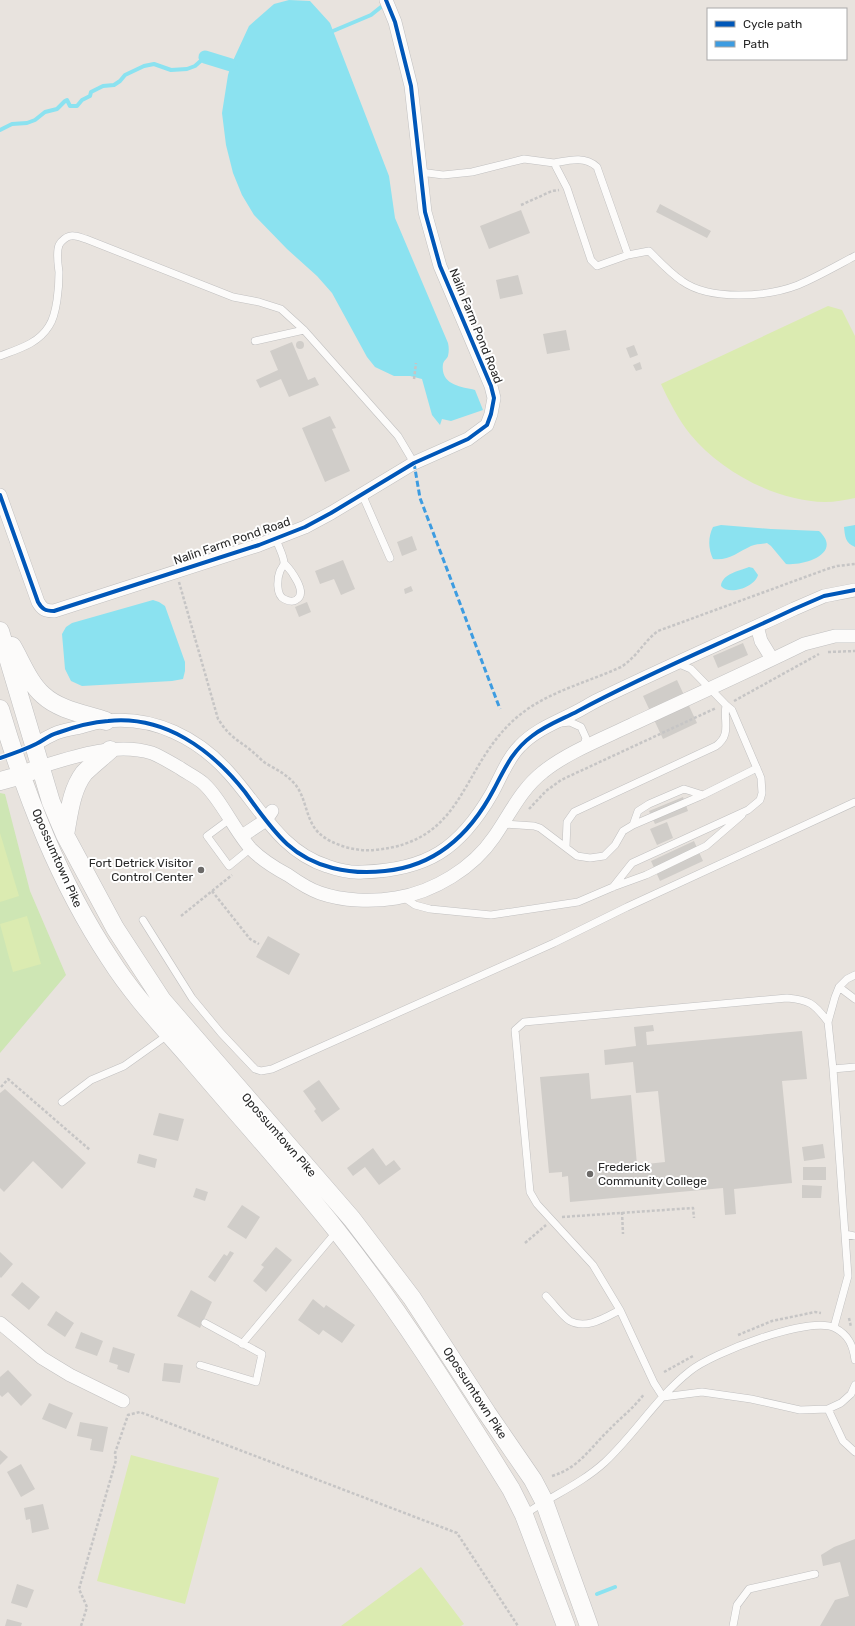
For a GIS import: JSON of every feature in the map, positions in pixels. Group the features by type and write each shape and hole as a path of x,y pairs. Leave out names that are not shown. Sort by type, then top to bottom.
{"main road":[{"path":"0,625 42,695 51,702 106,721"},
{"name":"Opossumtown Pike","path":"0,631 51,802 64,835 115,928 162,1000 352,1219 408,1292 533,1480 544,1501 589,1626"},
{"name":"Opossumtown Pike","path":"0,709 7,755 22,775 63,878 80,910 111,961 169,1034 337,1231 409,1331 511,1489 524,1515 566,1626"},
{"path":"7,755 34,745"},
{"path":"64,835 78,784 84,773 110,750"},
{"path":"0,781 22,775 40,767"}],"street":[{"name":"Nalin Farm Pond Road","path":"0,495 38,602 41,608 47,611 63,608 276,539 311,524 414,463 468,439 487,425 494,398 491,386 440,266 425,212 411,86 395,22 386,0"},
{"path":"34,745 55,733 106,721 138,720 162,726 197,744 228,772 269,816 288,845 318,864 337,870 358,872 385,871 404,868 429,859 446,848 464,832 481,811 505,766 519,747 535,733 600,699 824,596 855,590"},
{"path":"757,626 761,641 772,659"},
{"path":"40,767 74,756 110,750 131,750 151,753 168,761 203,783 251,848 270,864 303,885 320,893 343,899 371,900 402,896 425,890 442,883 482,854 524,790 542,772 555,763 583,748 804,644 834,636 855,636"},
{"path":"242,836 269,816"},
{"path":"0,1323 42,1358 70,1376 123,1401"}],"lane":[{"path":"420,172 443,175 472,172 524,159 554,163 574,159 592,162 597,167 628,255"},
{"path":"554,163 567,188 591,260 597,266 628,255 649,251 682,282 700,291 720,295 748,294 776,291 797,285 855,256"},
{"path":"0,356 22,348 39,338 50,326 58,290 58,251 60,243 67,237 72,236 104,245 233,297 259,302 282,309 304,330 398,436 414,463"},
{"path":"255,341 304,330"},
{"path":"362,494 369,513 390,558"},
{"path":"276,539 284,563 292,571 301,589 298,599 291,601 282,598 279,594 278,580 284,563"},
{"path":"402,896 415,905 430,909 491,915 578,902 646,875 706,846 760,800 762,793 761,778 732,710 691,670 677,663"},
{"path":"566,847 567,822 574,812 716,746 721,742 724,739 726,732 724,714 726,705"},
{"path":"552,724 570,722 581,727 586,738 583,748"},
{"path":"503,824 540,828 577,856 590,858 604,856 609,853 623,831 632,825 703,795 757,768"},
{"path":"632,825 638,811 649,804 684,788 703,795"},
{"path":"143,920 192,998 221,1033 255,1069 261,1071 272,1069 554,943 627,907 855,802"},
{"path":"613,887 632,863 748,810"},
{"path":"230,819 208,836 229,866 251,848"},
{"path":"834,1327 848,1276 833,1069 828,1022 839,987 847,979 855,975"},
{"path":"839,987 855,999"},
{"path":"663,1397 654,1383 620,1310 593,1265 538,1204 530,1192 514,1030 524,1022 787,998 805,1000 819,1010 828,1022"},
{"path":"62,1102 91,1080 124,1066 169,1034"},
{"path":"833,1069 855,1067"},
{"path":"242,1344 337,1231"},
{"path":"845,1234 855,1236"},
{"path":"546,1296 570,1321 581,1325 593,1323 620,1310"},
{"path":"200,1365 256,1382 262,1354 205,1323"},
{"path":"524,1515 544,1501 570,1488 605,1462 663,1397 691,1369 747,1342 802,1328 834,1327 845,1334 851,1343 855,1360"},
{"path":"663,1397 702,1392 751,1399 800,1410 828,1409 841,1403 851,1394 855,1385"},
{"path":"828,1409 843,1441 855,1452"},
{"path":"733,1626 737,1605 749,1590 815,1574"}],"path":[{"path":"521,205 552,191 567,188"},
{"path":"414,379 416,363"},
{"path":"176,571 218,719 227,732 266,764 283,772 294,783 301,792 310,818 320,834 338,844 368,851 399,846 430,832 453,809 494,741 525,710 554,694 608,673 626,664 637,654 652,635 658,631 827,569 855,564"},
{"path":"826,653 855,651"},
{"path":"518,825 535,802 546,791 562,780 710,710 726,705 821,654"},
{"path":"181,916 235,873"},
{"path":"212,891 250,939 259,944"},
{"path":"1,1087 8,1079 90,1150"},
{"path":"560,1218 622,1212 693,1208 694,1218"},
{"path":"622,1212 623,1234"},
{"path":"525,1243 546,1225"},
{"path":"552,1476 560,1473 587,1455 600,1439 644,1394"},
{"path":"81,1626 87,1607 79,1589 116,1460 115,1452 128,1415 140,1412 457,1533 518,1626"}],"green space":[{"path":"828,306 842,310 855,336 855,498 825,502 806,500 769,490 733,472 717,461 690,434 674,410 661,384"},
{"path":"0,793 5,794 30,891 66,975 0,1053"},
{"path":"0,833 19,896 0,902"},
{"path":"27,916 41,964 13,972 0,924"},
{"path":"131,1455 219,1478 185,1604 97,1581"},
{"path":"421,1567 464,1624 461,1626 341,1626"}],"water":[{"path":"289,0 310,1 330,23 389,176 395,218 448,343 448,356 443,364 443,371 448,381 453,384 475,390 483,410 451,421 442,419 440,425 432,415 422,379 410,376 394,376 375,367 367,357 332,293 317,276 287,249 254,215 242,195 233,173 226,145 222,113 228,75 249,26 274,4"},
{"path":"721,525 819,531 825,539 827,546 824,552 819,556 803,563 786,564 767,543 751,546 733,556 724,559 713,559 709,547 709,539 713,527"},
{"path":"855,525 855,547 847,541 844,527"},
{"path":"749,567 753,568 758,575 752,583 741,589 735,590 725,589 721,586 724,579 728,576"},
{"path":"153,600 165,606 185,662 183,679 172,681 82,686 71,681 65,669 62,634 66,627 72,623"}],"building":[{"path":"660,204 711,231 707,238 656,212"},
{"path":"521,210 530,233 489,249 480,226"},
{"path":"518,275 523,294 500,299 496,280"},
{"path":"566,330 570,350 547,354 543,334"},
{"path":"298,341 302,341 304,345 302,349 298,349 296,347 296,343"},
{"path":"292,342 308,380 315,377 319,385 289,397 281,379 260,388 256,380 278,370 270,351"},
{"path":"634,345 638,355 630,358 626,348"},
{"path":"640,362 642,369 636,371 633,365"},
{"path":"330,416 336,428 332,429 350,471 325,482 302,428"},
{"path":"412,536 417,550 402,556 397,542"},
{"path":"343,560 355,589 341,595 334,579 320,584 315,571"},
{"path":"411,586 413,591 405,594 404,589"},
{"path":"307,602 311,612 299,617 295,607"},
{"path":"743,643 748,655 718,668 713,656"},
{"path":"677,680 697,723 663,739 643,696"},
{"path":"683,797 688,811 655,824 649,811"},
{"path":"667,822 673,838 657,845 650,829"},
{"path":"694,841 703,861 660,881 651,861"},
{"path":"268,936 300,954 289,975 256,957"},
{"path":"653,1025 654,1031 646,1032 647,1045 802,1031 807,1079 782,1081 792,1183 734,1189 736,1214 725,1215 723,1188 570,1202 568,1176 562,1177 562,1172 549,1173 540,1077 589,1073 591,1099 631,1095 637,1165 665,1162 658,1091 636,1093 633,1062 605,1065 604,1050 636,1046 634,1027"},
{"path":"319,1080 340,1109 322,1122 314,1111 316,1109 303,1091"},
{"path":"5,1089 86,1163 62,1189 33,1161 4,1192 0,1188 0,1093"},
{"path":"159,1113 184,1119 178,1141 153,1135"},
{"path":"823,1144 825,1158 804,1161 802,1147"},
{"path":"373,1148 386,1166 394,1160 401,1169 379,1185 365,1167 353,1176 347,1168"},
{"path":"139,1154 157,1159 155,1168 137,1163"},
{"path":"803,1167 826,1167 826,1180 803,1180"},
{"path":"802,1185 822,1186 821,1198 802,1198"},
{"path":"196,1188 208,1192 205,1201 193,1197"},
{"path":"242,1205 260,1217 246,1239 227,1227"},
{"path":"276,1247 292,1260 266,1292 253,1281 264,1267 261,1265"},
{"path":"230,1251 234,1253 215,1282 208,1277 224,1254 227,1256"},
{"path":"0,1252 13,1264 1,1278 0,1277"},
{"path":"22,1282 40,1297 29,1310 11,1295"},
{"path":"191,1290 212,1302 200,1328 177,1316"},
{"path":"313,1299 324,1308 326,1305 355,1325 342,1343 323,1330 319,1335 298,1320"},
{"path":"56,1311 74,1323 65,1337 47,1325"},
{"path":"81,1332 103,1341 97,1356 75,1348"},
{"path":"113,1347 135,1354 129,1373 117,1369 118,1365 109,1362"},
{"path":"164,1363 183,1365 180,1383 162,1381"},
{"path":"8,1370 32,1395 21,1406 8,1392 2,1397 0,1395 0,1377"},
{"path":"49,1403 73,1413 66,1429 42,1419"},
{"path":"80,1422 108,1427 103,1452 90,1450 92,1439 77,1436"},
{"path":"0,1450 8,1457 0,1465"},
{"path":"21,1464 35,1489 21,1497 7,1472"},
{"path":"43,1504 49,1529 32,1533 30,1519 26,1520 24,1508"},
{"path":"855,1539 855,1626 820,1626 835,1600 849,1596 840,1562 823,1566 821,1555 834,1547"},
{"path":"17,1584 34,1590 27,1608 11,1603"},
{"path":"7,1619 22,1623 21,1626 5,1626"}],"waterway":[{"path":"333,31 371,15 381,7"},
{"path":"0,130 12,124 27,123 35,120 45,112 57,109 67,100 70,106 77,106 82,100 90,96 91,92 103,86 114,85 125,75 144,66 154,64 171,70 187,69 195,66 205,57"},
{"path":"205,57 231,65"},
{"path":"597,1594 615,1587"}],"marked path":[{"path":"414,463 420,498 500,709"}],"cycle path":[{"path":"0,495 38,602 44,609 54,611 259,545 305,527 414,463 468,439 487,425 494,398 491,386 440,266 425,212 411,86 395,22 386,0"},
{"path":"0,758 39,743 54,734 89,724 108,721 129,721 167,729 185,738 217,762 232,776 275,832 287,844 308,859 345,871 372,872 403,868 436,854 450,845 463,833 485,805 515,753 525,741 543,729 685,658 794,609 824,596 855,590"}],"place":[{"name":"Fort Detrick Visitor Control Center","path":"201,870"},
{"name":"Frederick Community College","path":"590,1174"}]}
